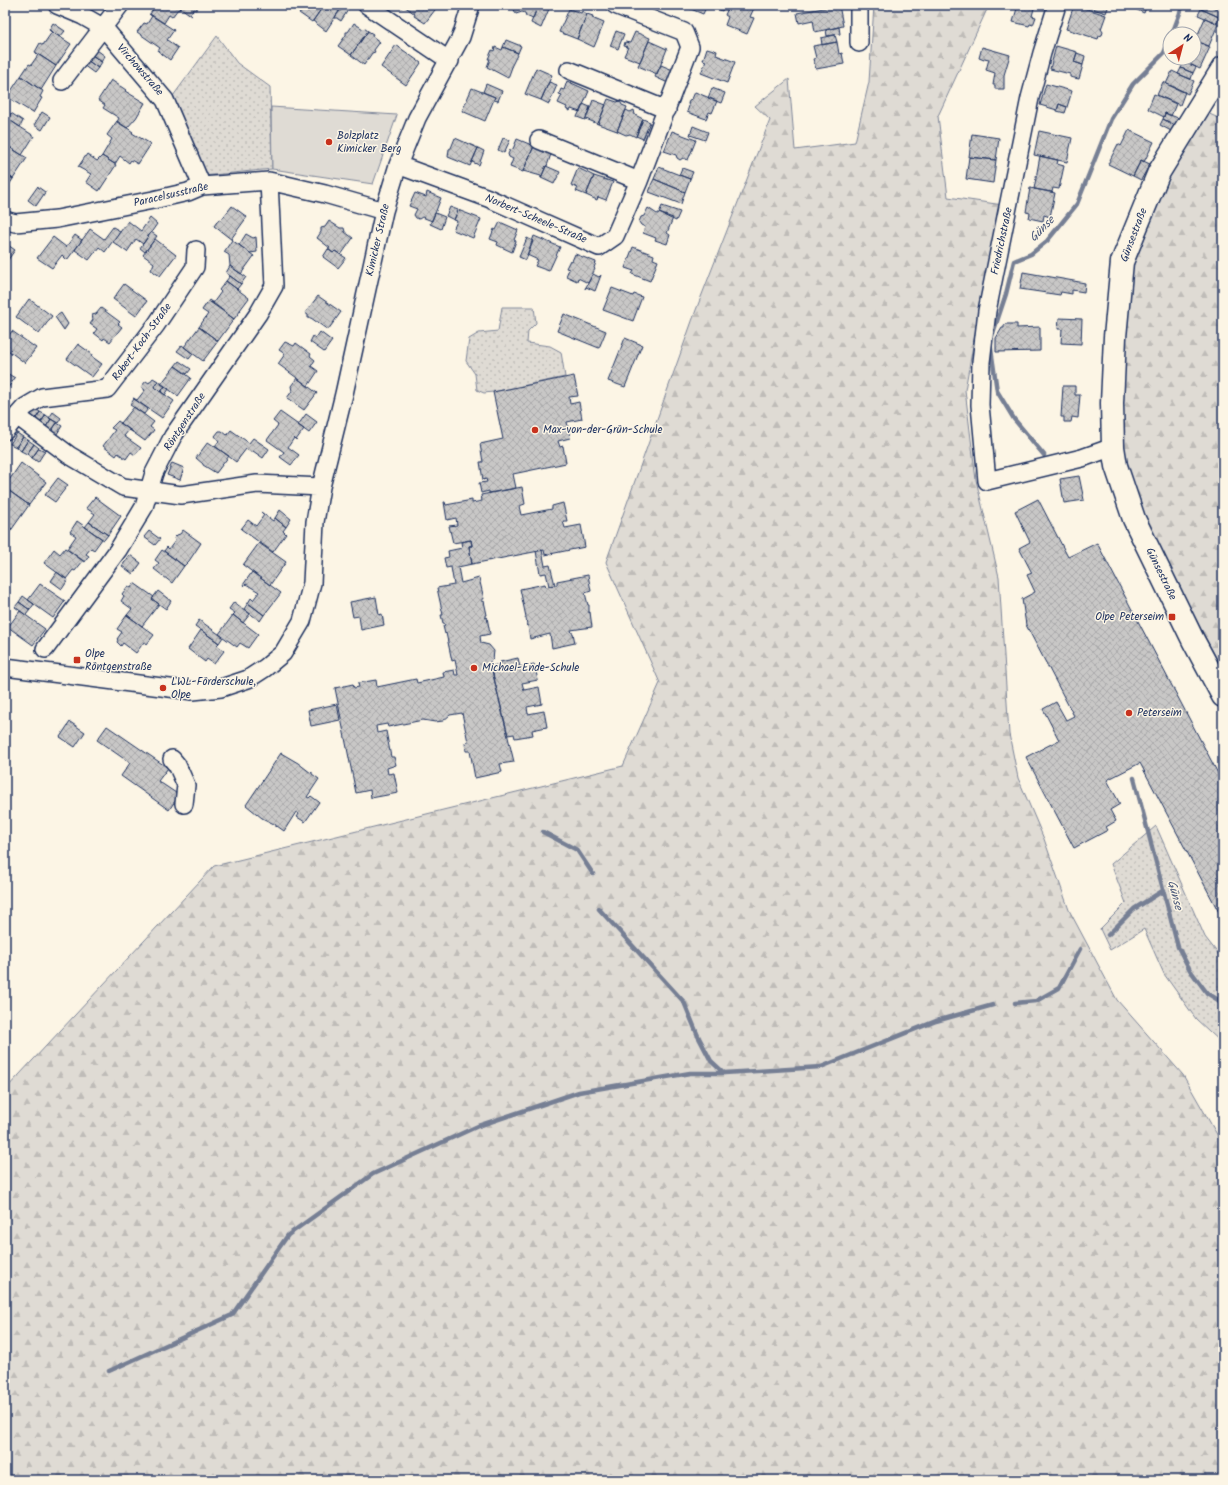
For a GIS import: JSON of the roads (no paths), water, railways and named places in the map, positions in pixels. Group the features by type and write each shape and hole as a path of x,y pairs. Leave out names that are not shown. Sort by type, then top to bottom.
{"street":[{"name":"Virchowstraße","path":"56,5 83,16 104,28 165,100 202,186"},
{"path":"62,81 104,28 120,5"},
{"path":"367,5 450,61"},
{"name":"Kimicker Straße","path":"5,667 193,691 220,688 248,679 265,668 283,653 302,621 312,583 315,522 321,487 348,379 384,211 398,165 417,118 450,61 461,37 471,5"},
{"name":"Norbert-Scheele-Straße","path":"398,165 488,198 599,247 615,236 639,181 690,47 684,32 615,5"},
{"path":"859,5 859,43"},
{"name":"Friedrichstraße","path":"1057,5 1030,98 987,311 980,405 987,481 1082,458 1114,447"},
{"name":"Günsestraße","path":"1223,68 1159,172 1122,262 1115,337 1112,403 1116,466 1134,519 1193,640 1223,696"},
{"path":"569,70 666,110"},
{"path":"539,140 639,181"},
{"name":"Paracelsusstraße","path":"5,220 15,223 85,214 188,192 202,186 269,181 325,194 384,211"},
{"name":"Röntgenstraße","path":"45,649 118,550 144,507 154,473 173,436 258,314 274,286 269,181"},
{"name":"Robert-Koch-Straße","path":"5,431 25,407 42,397 107,389 156,325 194,268 196,250"},
{"path":"16,416 69,455 123,487 181,495 257,484 321,487"},
{"path":"172,759 177,765 186,785 184,804"}],"waterway":[{"name":"Günse","path":"1175,26 1183,5"},
{"name":"Günse","path":"1044,455 1014,419 997,391 990,342 1006,294 1014,261 1031,254 1047,241 1077,204 1111,119 1133,84 1162,55"},
{"name":"Günse","path":"1134,778 1178,947 1190,970 1207,993 1223,1003"},
{"path":"543,832 577,850 593,874"},
{"path":"1108,935 1134,909 1164,890"},
{"path":"599,909 684,1002 698,1036 711,1061 724,1073"},
{"path":"1015,1003 1036,1001 1059,988 1080,949"},
{"path":"109,1371 232,1315 288,1235 373,1174 478,1126 579,1092 690,1073 724,1073 821,1067 936,1021 993,1005"}],"place":[{"name":"Bolzplatz Kimicker Berg","path":"329,142"},
{"name":"Max-von-der-Grün-Schule","path":"535,430"},
{"name":"Olpe Peterseim","path":"1172,617"},
{"name":"Olpe Röntgenstraße","path":"77,660"},
{"name":"Michael-Ende-Schule","path":"474,668"},
{"name":"LWL-Förderschule, Olpe","path":"163,688"},
{"name":"Peterseim","path":"1129,713"}]}
